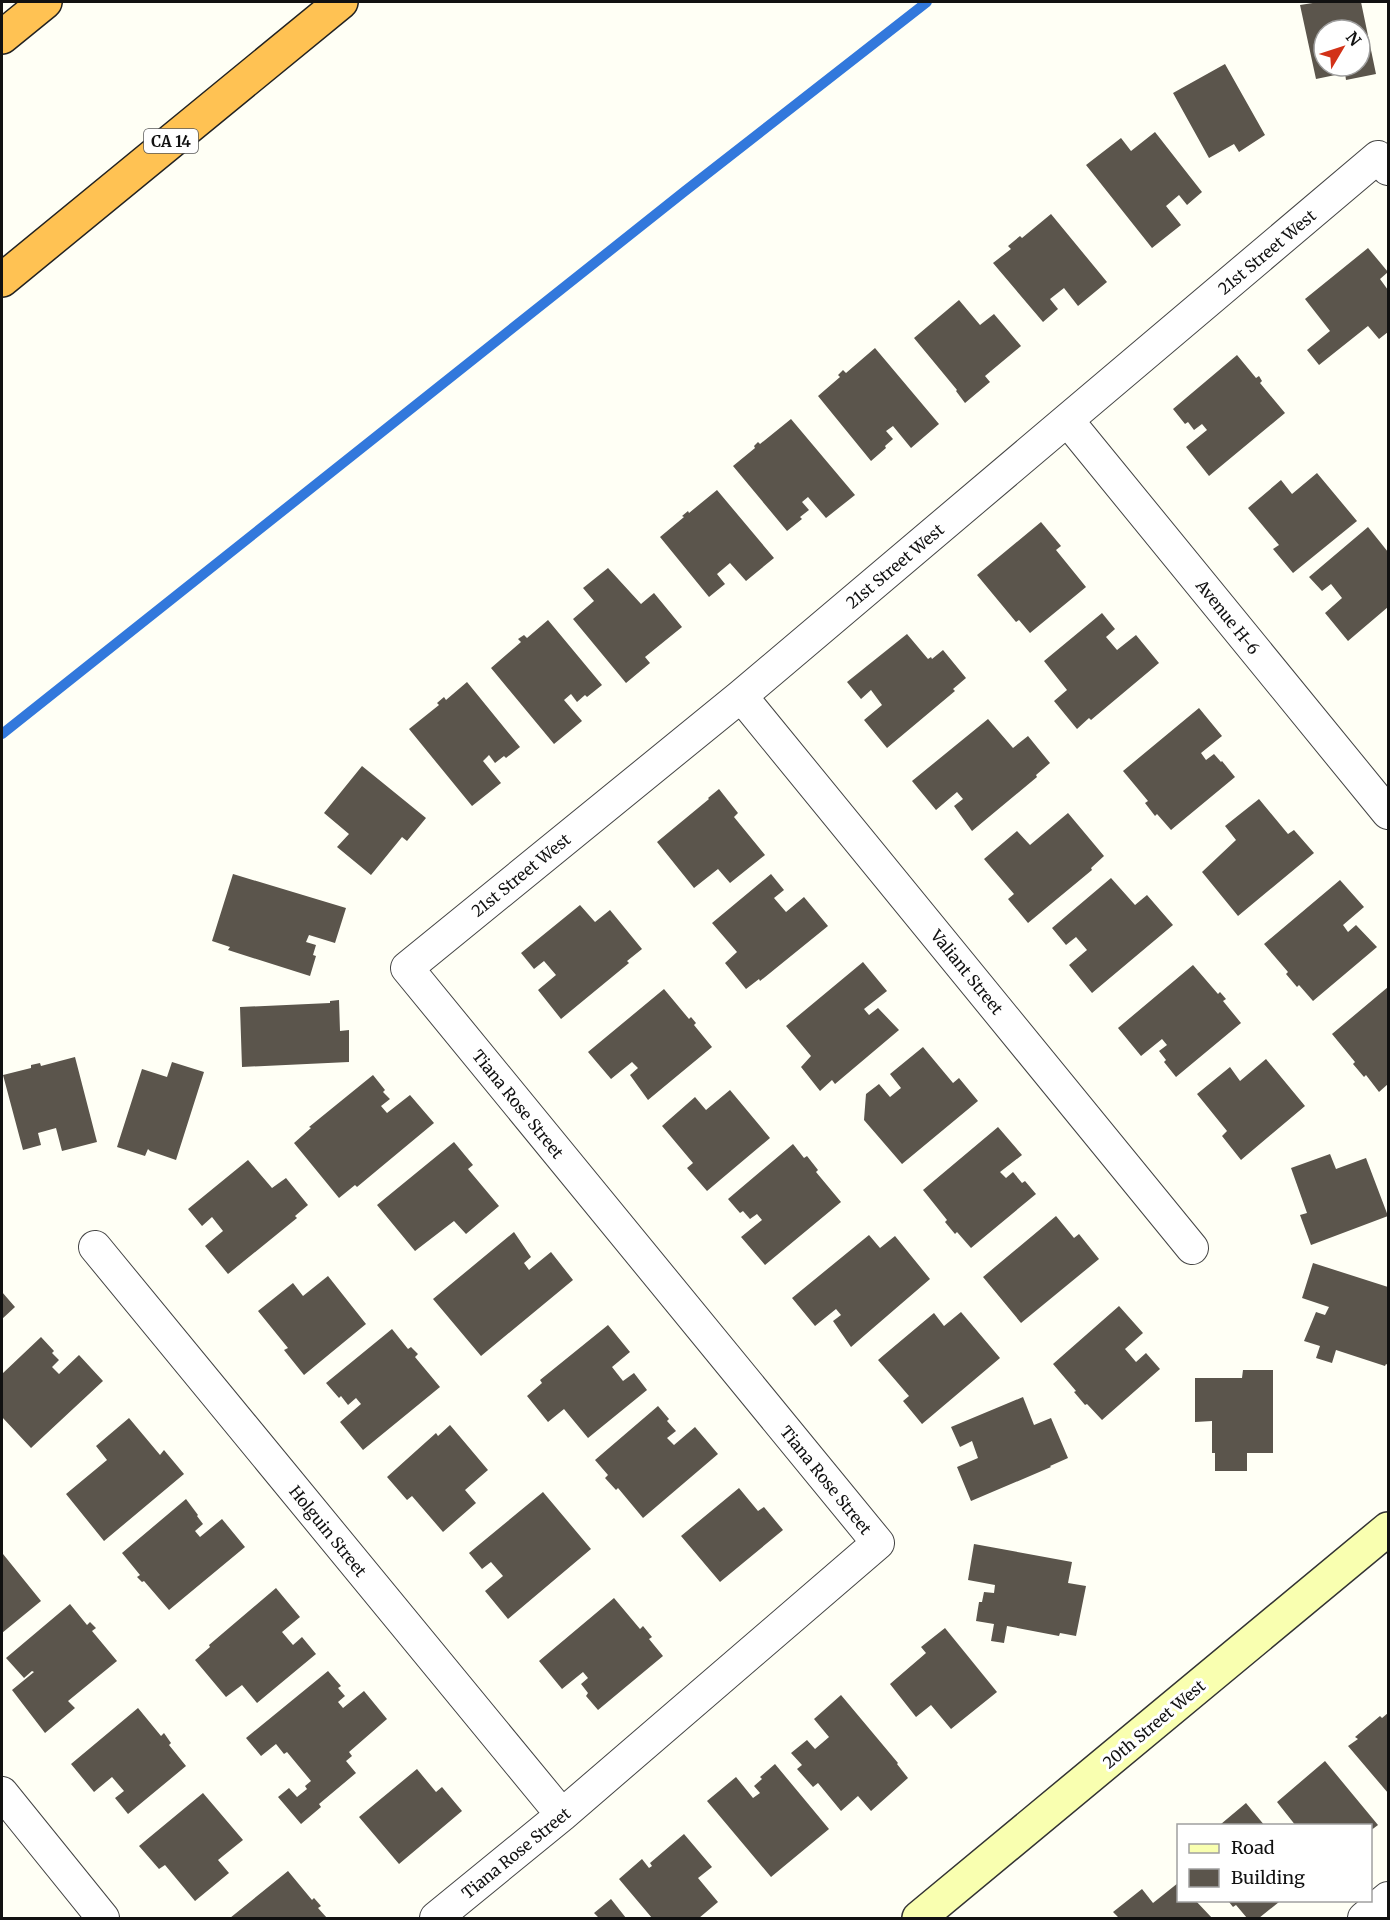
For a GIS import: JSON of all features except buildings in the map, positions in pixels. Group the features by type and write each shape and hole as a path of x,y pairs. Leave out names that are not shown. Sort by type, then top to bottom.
{"highway":[{"path":"2,37 45,2"},
{"name":"CA 14","path":"2,280 341,2"}],"main road":[{"name":"20th Street West","path":"919,1918 1389,1529"}],"street":[{"name":"21st Street West","path":"407,968 741,696 1068,421 1384,163"},
{"name":"Avenue H-6","path":"1068,421 1389,813"},
{"name":"Valiant Street","path":"741,696 1192,1248"},
{"name":"Tiana Rose Street","path":"407,968 878,1543 562,1815 436,1918"},
{"name":"Holguin Street","path":"95,1248 562,1815"},
{"path":"2,1793 103,1918"},
{"path":"1364,1918 1389,1898"}],"waterway":[{"path":"2,734 685,191 927,2"}]}
